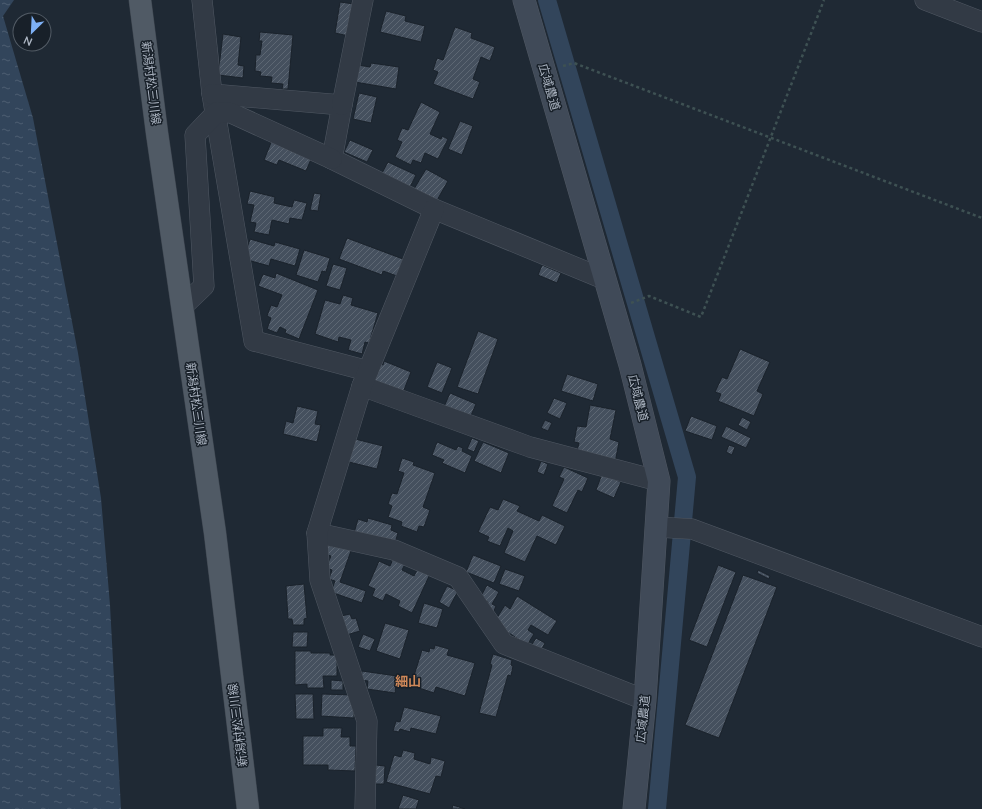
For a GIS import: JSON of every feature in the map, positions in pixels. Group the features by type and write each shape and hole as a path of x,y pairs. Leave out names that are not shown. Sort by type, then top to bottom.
{"main road":[{"name":"新潟村松三川線","path":"140,0 157,133 215,533 248,809"}],"street":[{"path":"202,0 215,103 254,341 365,378 530,447 659,481"},
{"path":"332,159 363,0"},
{"name":"広域農道","path":"524,0 630,365 659,481 645,700 634,809"},
{"path":"925,0 982,22"},
{"path":"182,307 204,286 195,135 215,103"},
{"path":"215,103 342,105"},
{"path":"215,103 231,113 332,159 434,209 604,279"},
{"path":"365,809 367,722 320,580 317,533 365,378 434,209"},
{"path":"656,527 692,529 982,637"},
{"path":"317,533 394,550 458,577 504,644 645,700"}],"path":[{"path":"613,309 649,296 701,318 824,0"},
{"path":"545,71 574,64 982,218"}],"water":[{"path":"0,0 14,0 3,16 12,47 12,52 14,52 33,118 78,353 101,498 110,605 121,809 0,809"}],"building":[{"path":"340,2 354,4 349,36 335,33"},
{"path":"386,11 406,16 405,21 425,26 421,42 380,32"},
{"path":"455,27 472,33 471,38 495,47 490,61 481,57 473,79 480,82 473,99 433,84 438,72 433,70 437,58 443,60"},
{"path":"260,32 293,35 288,89 282,89 283,84 271,83 272,77 260,76 261,72 255,71 256,55 260,55 262,41 259,41"},
{"path":"223,34 241,37 238,65 244,66 243,78 218,75"},
{"path":"371,63 399,67 396,89 355,82 358,65 370,67"},
{"path":"359,93 377,97 371,123 353,119"},
{"path":"421,102 440,112 430,134 441,139 442,136 448,139 438,159 425,153 421,163 413,160 411,165 395,157 402,142 397,140 402,128 408,130"},
{"path":"460,121 473,126 462,155 448,149"},
{"path":"272,140 312,157 306,171 279,160 277,165 264,160"},
{"path":"350,140 373,150 367,162 344,152"},
{"path":"388,162 416,175 410,187 382,173"},
{"path":"426,169 448,181 436,202 414,189"},
{"path":"250,191 275,197 274,203 292,207 294,200 307,203 302,220 290,218 289,224 272,220 269,235 254,232 256,223 250,222 254,205 247,204"},
{"path":"314,193 321,194 318,211 310,210"},
{"path":"347,238 403,259 397,276 383,271 382,275 339,259"},
{"path":"250,239 274,246 275,242 300,249 295,266 271,259 269,266 244,259"},
{"path":"304,250 330,258 326,272 322,271 318,282 296,275"},
{"path":"333,264 347,268 340,290 326,286"},
{"path":"542,265 561,273 557,283 538,275"},
{"path":"276,273 318,290 299,339 285,333 286,330 280,327 277,333 267,329 271,318 267,316 271,305 277,307 282,295 258,286 263,274 275,278"},
{"path":"343,295 353,298 351,305 378,313 369,343 365,342 362,354 348,350 351,340 339,337 338,342 315,334 325,300 340,304"},
{"path":"478,331 498,339 478,394 457,387"},
{"path":"740,349 770,362 757,391 763,394 754,416 718,401 721,394 715,392 722,377 727,379"},
{"path":"384,361 411,372 402,395 369,381 376,362 383,365"},
{"path":"437,362 452,368 442,393 427,387"},
{"path":"567,374 598,384 593,401 561,391"},
{"path":"450,393 476,404 469,420 443,409"},
{"path":"554,398 567,403 560,419 547,413"},
{"path":"590,405 616,410 610,439 619,442 615,463 577,451 579,443 574,442 577,426 586,427"},
{"path":"297,406 318,411 315,424 321,425 317,442 283,434 286,421 293,423"},
{"path":"691,416 717,426 712,440 685,431"},
{"path":"742,417 751,422 747,430 738,425"},
{"path":"545,420 552,423 548,431 541,428"},
{"path":"726,426 751,438 746,448 721,437"},
{"path":"472,438 479,441 474,452 467,449"},
{"path":"355,439 383,446 377,469 349,462"},
{"path":"437,442 456,450 458,446 463,448 462,451 472,456 465,473 442,463 444,460 432,455"},
{"path":"483,442 509,453 501,473 474,461"},
{"path":"729,445 735,447 732,455 726,452"},
{"path":"402,458 414,462 413,465 435,473 423,507 430,510 424,527 419,526 417,532 401,526 402,522 388,517 392,506 388,504 392,493 397,494 404,473 398,471"},
{"path":"541,461 548,464 544,475 537,472"},
{"path":"564,467 588,478 582,492 578,490 567,513 552,506 564,479 559,477"},
{"path":"602,474 621,482 614,498 596,490"},
{"path":"503,499 520,506 517,511 539,521 542,515 565,526 556,545 537,536 525,562 504,553 513,531 508,528 500,546 487,541 489,537 478,532 490,507 498,510"},
{"path":"368,518 392,525 391,530 398,533 394,546 354,533 358,519 367,522"},
{"path":"336,542 352,548 340,582 366,591 362,603 331,592 335,581 329,579 332,570 326,568 331,556 324,554 327,545 334,547"},
{"path":"473,555 501,566 494,583 466,572"},
{"path":"393,559 405,564 402,570 414,576 418,568 430,574 412,613 398,606 400,601 386,594 383,601 372,596 375,589 368,586 379,561 390,566"},
{"path":"718,565 736,572 707,647 689,640"},
{"path":"505,569 525,576 519,591 499,584"},
{"path":"758,570 770,576 769,579 757,573"},
{"path":"743,575 777,587 719,738 685,725"},
{"path":"304,584 307,618 304,619 304,625 293,625 292,619 288,619 286,586"},
{"path":"487,585 499,592 492,604 496,606 493,613 485,609 488,602 480,598"},
{"path":"447,586 458,591 449,608 439,602"},
{"path":"517,596 557,621 548,635 531,625 528,630 534,634 527,645 500,627 495,621 505,605 510,609"},
{"path":"424,603 443,609 437,628 418,623"},
{"path":"350,614 352,619 356,618 360,631 343,636 337,617"},
{"path":"385,623 409,630 400,659 376,651"},
{"path":"293,632 308,632 307,647 292,647"},
{"path":"363,634 375,639 370,651 358,647"},
{"path":"536,638 545,643 541,651 531,646"},
{"path":"435,645 449,649 447,655 475,663 465,696 436,687 434,693 419,688 420,684 412,682 422,650 429,652 430,648 434,649"},
{"path":"295,651 311,651 311,653 330,653 330,655 337,655 337,676 323,676 324,688 307,688 307,684 295,685"},
{"path":"493,654 512,660 511,665 513,666 511,676 508,675 496,717 479,713 492,665 490,664"},
{"path":"362,671 397,676 395,693 367,689 368,681 361,680"},
{"path":"331,680 343,681 343,690 331,690"},
{"path":"295,694 313,694 314,719 296,719"},
{"path":"322,694 354,695 354,718 321,716"},
{"path":"404,707 441,716 436,734 411,728 410,732 400,729 399,732 393,731 396,721 400,722"},
{"path":"323,728 342,728 341,737 350,737 350,746 356,746 355,771 328,770 328,765 303,765 303,736 323,736"},
{"path":"403,750 415,753 414,759 430,764 431,757 445,761 441,777 436,776 430,794 386,782 394,755 401,757"},
{"path":"376,765 385,766 384,784 375,784"},
{"path":"403,795 419,800 416,809 398,809"},
{"path":"453,805 465,809 452,809"}],"waterway":[{"path":"547,0 687,477 657,809"}],"district":[{"name":"細山","path":"408,682"}]}
